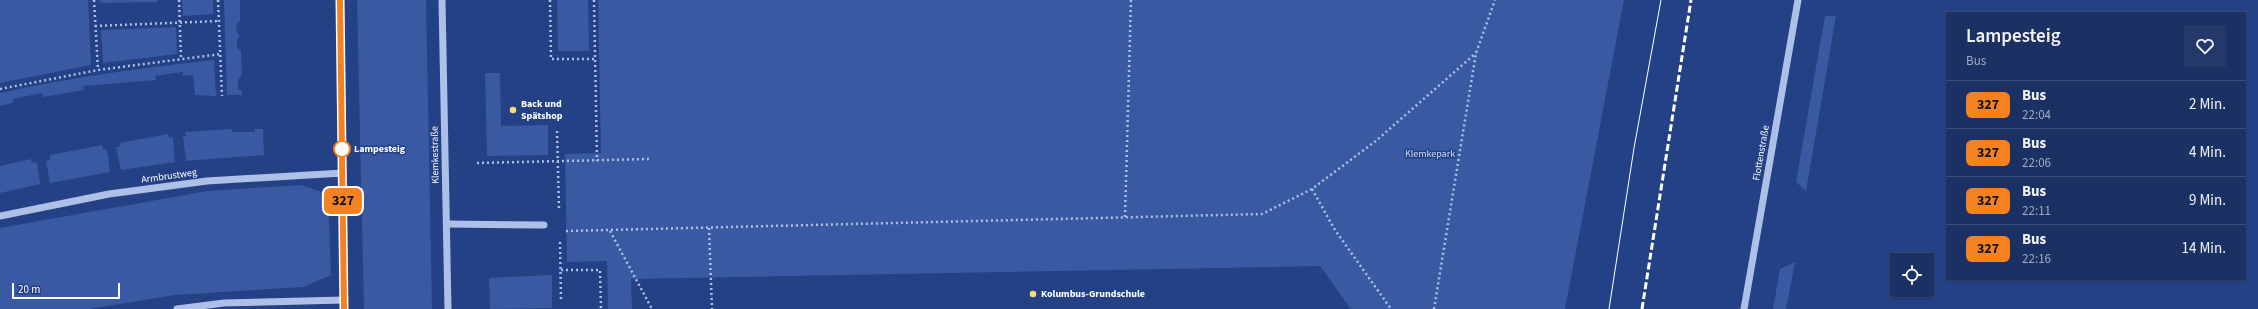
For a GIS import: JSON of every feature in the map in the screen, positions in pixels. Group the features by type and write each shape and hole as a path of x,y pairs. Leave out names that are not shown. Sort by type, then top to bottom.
{"street":[{"path":"340,0 344,309"},
{"name":"Klemkestraße","path":"442,0 448,309"},
{"name":"Flottenstraße","path":"1744,309 1798,0"},
{"name":"Armbrustweg","path":"0,216 109,194 207,181 343,173"},
{"path":"447,224 544,225"},
{"path":"177,309 224,303 344,300"}],"path":[{"path":"94,0 98,70"},
{"path":"179,0 181,59"},
{"path":"218,0 222,96"},
{"path":"550,0 551,59 595,58"},
{"path":"594,0 597,161"},
{"path":"1125,218 1131,0"},
{"path":"1434,309 1476,53 1495,0"},
{"path":"95,26 219,21"},
{"path":"544,225 559,232 1262,214 1312,189 1376,140 1476,53"},
{"path":"0,88 98,70 220,54"},
{"path":"477,163 649,159"},
{"path":"1312,189 1335,230 1391,309"},
{"path":"710,227 712,309"},
{"path":"610,231 652,309"},
{"path":"561,270 600,270 602,309"}],"green space":[{"path":"0,0 88,0 91,65 0,83"},
{"path":"99,0 157,0 157,2 100,3"},
{"path":"182,0 213,0 213,14 183,16"},
{"path":"224,0 240,0 240,21 236,25 237,32 240,36 237,39 237,48 241,51 242,75 238,80 238,89 242,91 242,95 227,95"},
{"path":"357,0 426,0 432,309 364,309"},
{"path":"557,0 588,0 589,51 558,51"},
{"name":"Klemkepark","path":"598,0 1624,0 1565,309 1351,309 1320,266 631,279 632,309 608,309 607,261 567,262 565,154 601,153"},
{"path":"1825,16 1836,16 1806,191 1796,182"},
{"path":"176,27 177,54 103,63 101,30"},
{"path":"214,60 216,96 195,95 193,75 183,76 183,72 155,76 156,80 83,86 84,90 43,97 42,93 13,99 13,103 0,106 0,93 53,82 160,66"},
{"path":"485,73 500,73 501,126 548,125 548,155 487,156"},
{"path":"232,129 233,132 255,132 255,129 263,129 264,155 186,161 183,136 186,136 185,132"},
{"path":"168,134 169,138 173,137 175,162 121,170 116,147 120,147 119,143"},
{"path":"102,145 103,149 107,149 110,172 50,183 46,161 50,160 50,155"},
{"path":"31,159 32,163 37,162 40,184 0,193 0,166"},
{"path":"301,185 328,194 331,275 303,287 175,295 89,309 0,309 0,228 207,191"},
{"path":"1795,262 1786,309 1773,309 1780,269"},
{"path":"552,275 552,308 490,309 489,278"}],"tram line":[{"path":"1609,309 1634,148 1661,0"}],"railway":[{"path":"1642,309 1691,0"}],"bus line":[{"name":"327","path":"340,0 344,309"}],"place":[{"name":"Back und Spätshop","path":"513,110"},
{"name":"Lampesteig","path":"342,149"},
{"name":"Kolumbus-Grundschule","path":"1033,294"}]}
